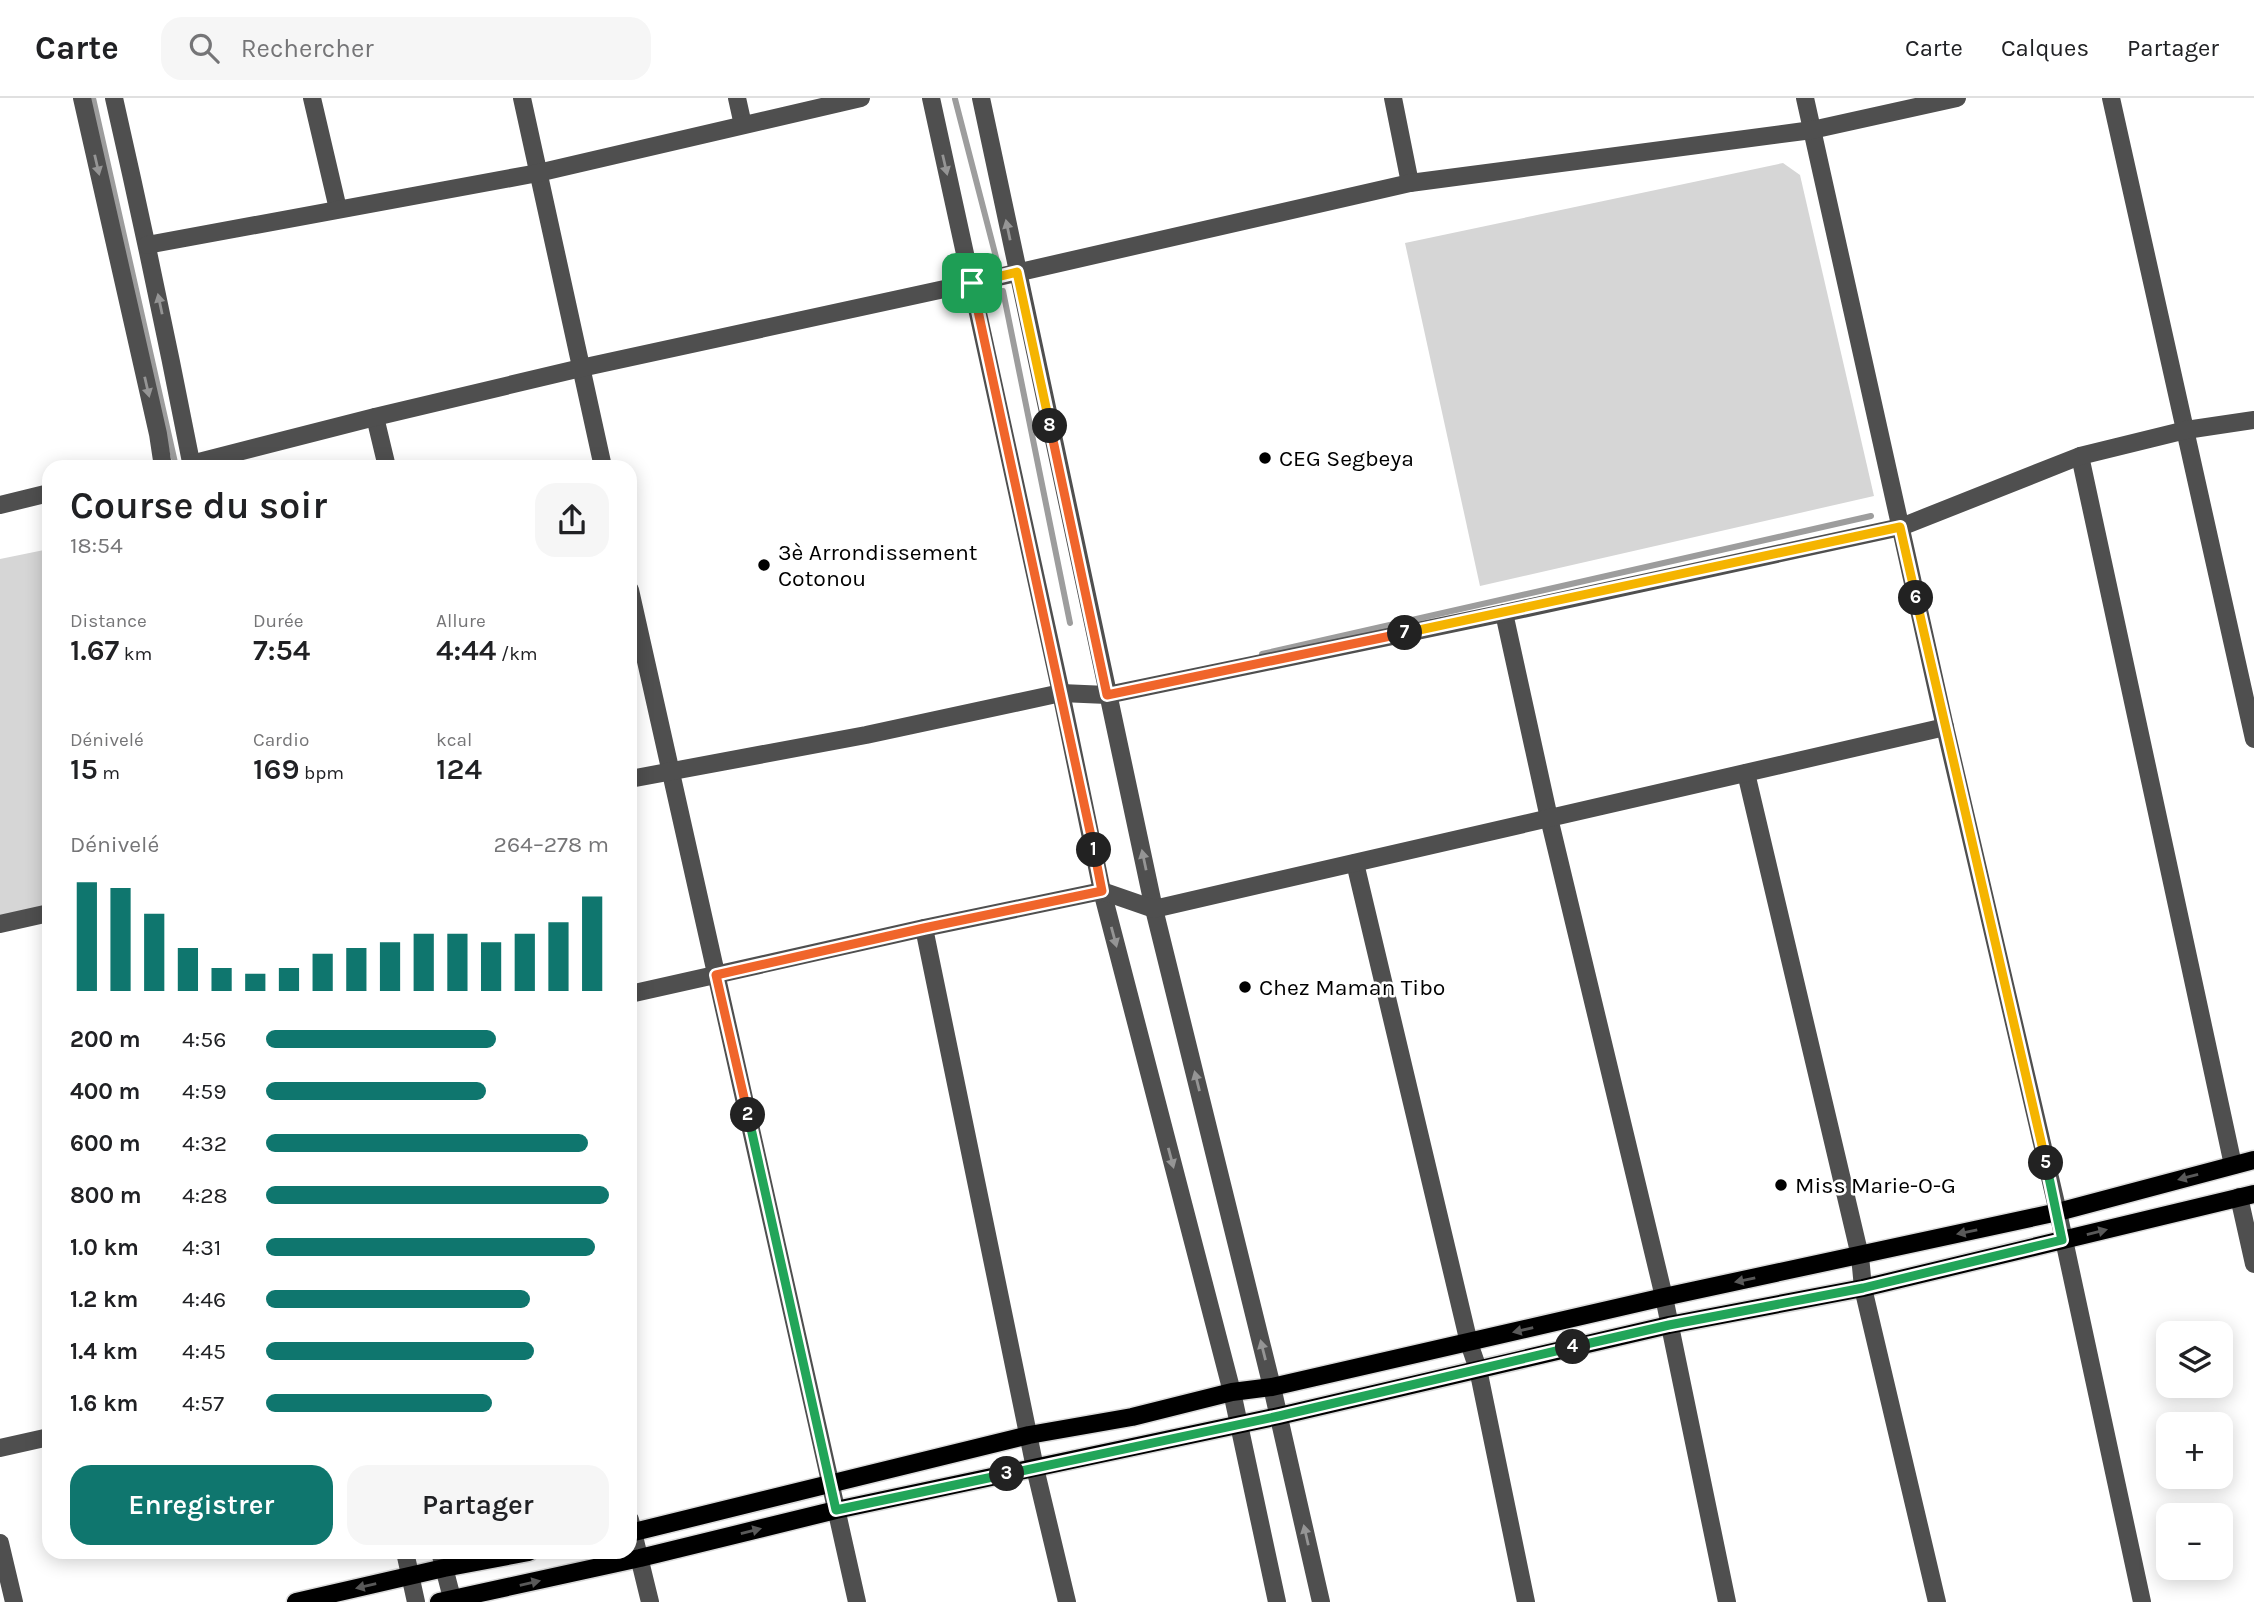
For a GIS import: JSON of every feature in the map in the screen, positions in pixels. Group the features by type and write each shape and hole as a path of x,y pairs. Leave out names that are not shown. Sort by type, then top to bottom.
{"main road":[{"path":"637,1528 1029,1435 1132,1417 1232,1392 1272,1387 1664,1297 2058,1212 2254,1160"},
{"path":"637,1559 836,1510 1279,1416 1669,1325 1863,1288 2247,1196"},
{"path":"449,1602 636,1559"},
{"path":"296,1602 411,1576 442,1560"}],"street":[{"path":"82,98 158,434 159,460"},
{"path":"114,98 186,427 190,460"},
{"path":"312,98 338,209"},
{"path":"522,98 601,460"},
{"path":"737,98 743,125"},
{"path":"147,244 538,173 861,98"},
{"path":"930,98 1062,693 1102,891 1232,1392 1277,1602"},
{"path":"981,98 1154,909 1279,1416 1321,1602"},
{"path":"1394,98 1410,183"},
{"path":"1805,98 1945,727 2058,1212 2142,1602"},
{"path":"214,460 375,417 580,368 972,283 1410,183 1812,130 1957,98"},
{"path":"2111,98 2254,739"},
{"path":"375,417 385,460"},
{"path":"637,778 866,735 1062,693 1107,695 1900,527 2080,456 2186,430 2254,420"},
{"path":"2080,456 2233,1165"},
{"path":"0,505 42,495"},
{"path":"1504,613 1549,818 1664,1297 1727,1602"},
{"path":"637,621 856,1602"},
{"path":"637,992 1102,891 1154,909 1945,727"},
{"path":"1746,773 1860,1256 1863,1288 1937,1602"},
{"path":"1355,863 1469,1343 1478,1369 1526,1602"},
{"path":"0,924 42,915"},
{"path":"924,928 1035,1468 1067,1602"},
{"path":"2247,1196 2254,1264"},
{"path":"0,1448 42,1439"},
{"path":"0,1542 14,1602"},
{"path":"637,1548 650,1602"},
{"path":"407,1559 416,1602"},
{"path":"442,1560 449,1602"}],"shaded area":[{"path":"1783,163 1800,175 1874,496 1480,586 1405,243"},
{"path":"42,550 42,908 0,918 0,559"}],"waterway":[{"path":"93,98 174,460"},
{"path":"955,99 997,261"},
{"path":"1003,291 1070,623"},
{"path":"1262,654 1871,516"}],"place":[{"name":"CEG Segbeya","path":"1265,458"},
{"name":"3è Arrondissement Cotonou","path":"764,565"},
{"name":"Chez Maman Tibo","path":"1245,987"},
{"name":"Miss Marie-O-G","path":"1781,1185"}],"route":[{"path":"1017,272 1107,695 1900,527 2058,1212 2062,1240 1863,1288 1669,1325 1279,1416 836,1510 716,975 1102,891 1062,693 972,283 1017,272"}]}
